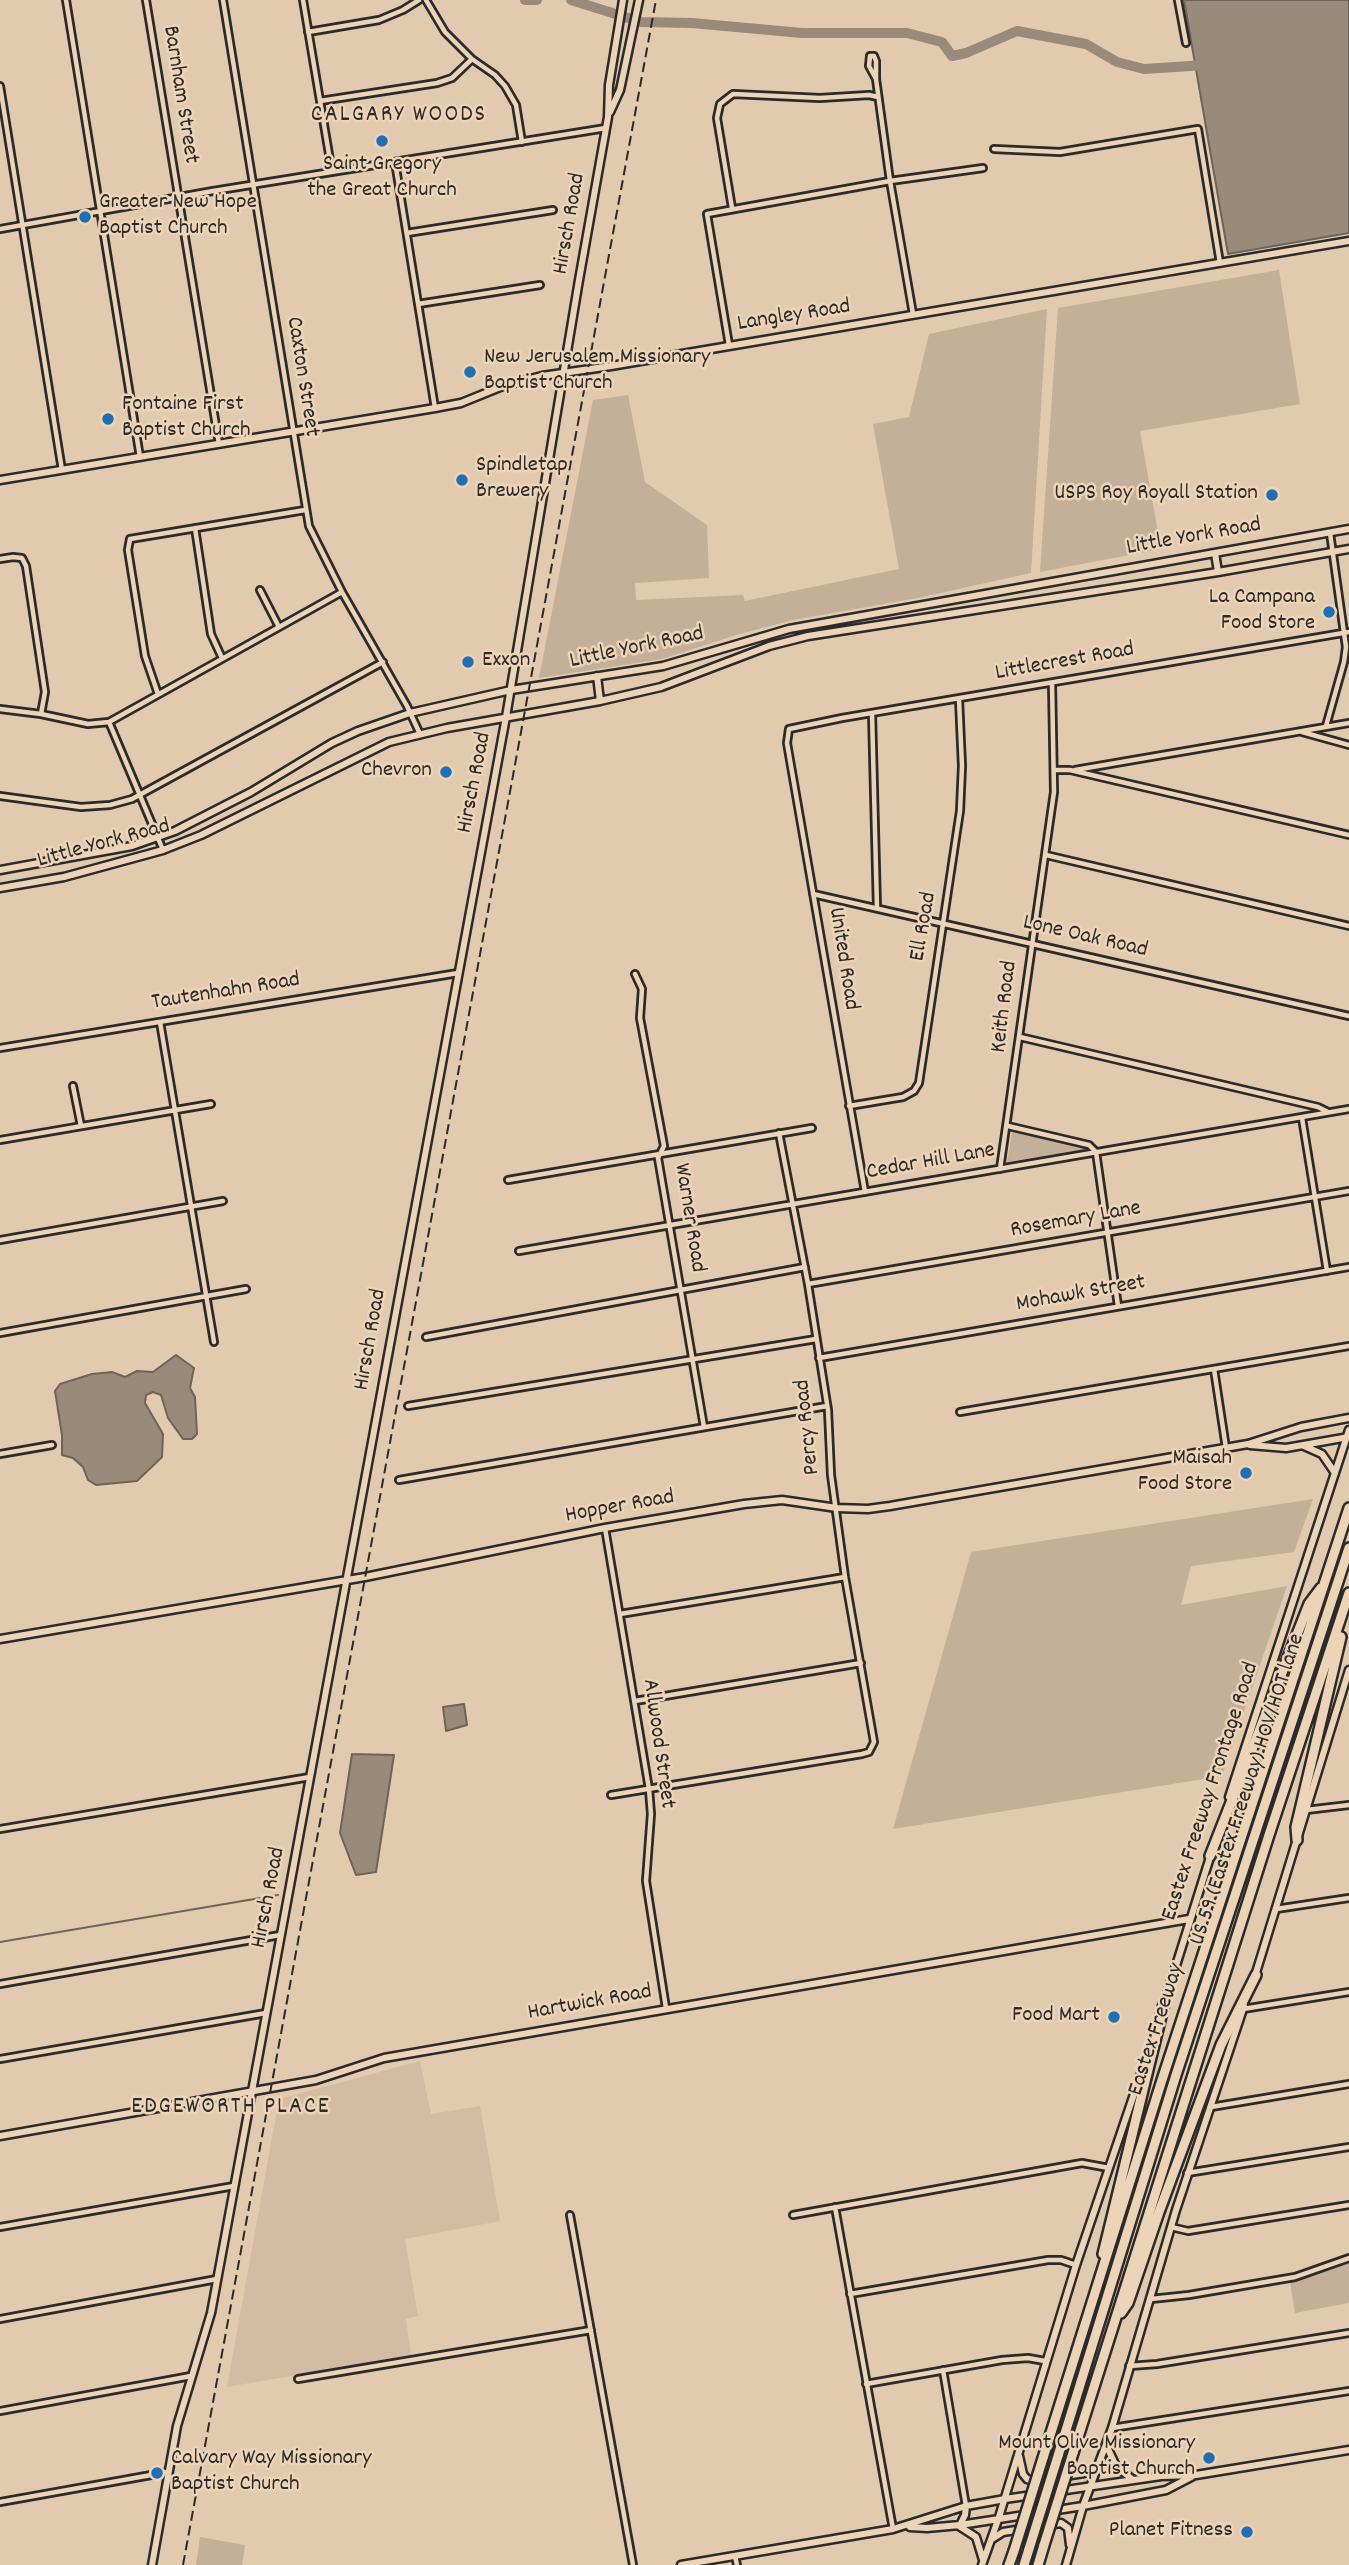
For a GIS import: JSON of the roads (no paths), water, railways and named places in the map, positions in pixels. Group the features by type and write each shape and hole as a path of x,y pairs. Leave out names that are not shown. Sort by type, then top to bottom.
{"highway":[{"name":"Eastex Freeway","path":"1009,2565 1279,1716 1349,1508"},
{"name":"US 59 (Eastex Freeway) HOV/HOT lane","path":"1024,2565 1177,2075 1349,1548"},
{"path":"1210,1856 1309,1604 1326,1581"},
{"name":"Eastex Freeway","path":"1038,2565 1269,1835 1349,1593"},
{"path":"1297,1840 1296,1827 1349,1604"},
{"path":"1116,2320 1128,2304 1221,2045 1256,1976"},
{"path":"1101,2274 1103,2247 1164,2004"}],"main road":[{"name":"Hirsch Road","path":"152,2565 177,2425 204,2342 235,2186 511,690 608,117 609,85 623,0"},
{"name":"Hirsch Road","path":"608,117 620,90 639,0"},
{"name":"Langley Road","path":"0,481 461,403 503,386 564,372 1349,241"},
{"name":"Little York Road","path":"0,870 132,846 156,838 228,805 358,730 410,713 511,690 663,666 789,629 1349,529"},
{"name":"Little York Road","path":"0,888 88,871 163,850 201,835 389,742 660,687 759,650 808,636 1349,549"},
{"path":"1215,553 1218,572"},
{"path":"597,676 600,701"},
{"path":"86,855 88,871"},
{"path":"33,864 36,881"},
{"name":"Hopper Road","path":"0,1639 346,1580 605,1528 763,1501 796,1501 837,1508 867,1509 890,1506 1248,1444 1301,1427 1349,1418"},
{"name":"Hopper Road","path":"1248,1444 1282,1448 1348,1435"},
{"name":"Eastex Freeway Frontage Road","path":"983,2564 1076,2264 1164,2004 1189,1919 1348,1435"},
{"path":"1302,1445 1322,1454 1335,1473"},
{"path":"1339,1462 1349,1453"},
{"path":"1066,2565 1083,2506 1112,2428 1187,2173 1256,1976 1349,1670"},
{"name":"Hartwick Road","path":"0,2136 316,2080 384,2058 1189,1919"},
{"path":"1106,2444 1114,2463 1133,2480"},
{"path":"681,2565 904,2527 966,2506 1004,2499 1154,2477 1196,2475 1349,2450"},
{"path":"1019,2451 1023,2474 1034,2481 1084,2473 1098,2466"},
{"path":"904,2527 958,2525 1083,2506 1166,2490 1196,2475"},
{"path":"1154,2477 1157,2492"},
{"path":"958,2525 965,2515 966,2506"},
{"path":"991,2540 1003,2532 1061,2523 1068,2528 1070,2553"},
{"path":"958,2525 976,2537 983,2564"}],"street":[{"path":"66,0 140,457"},
{"name":"Barnham Street","path":"146,0 219,444"},
{"name":"Caxton Street","path":"223,0 305,510 313,538 420,734"},
{"path":"303,0 331,172"},
{"path":"308,32 379,20 419,0"},
{"path":"426,0 445,32 505,86 516,105 523,142"},
{"path":"1178,0 1186,43"},
{"path":"320,101 437,83 452,78 472,59"},
{"path":"876,79 890,181 914,314"},
{"path":"0,86 62,470"},
{"path":"732,208 717,118 720,104 733,94 820,98 878,96"},
{"path":"0,229 606,128"},
{"path":"994,149 1060,152 1198,129 1220,263"},
{"path":"395,162 435,408"},
{"path":"729,345 707,214 890,181 983,168"},
{"path":"407,233 554,210"},
{"path":"418,304 540,285"},
{"path":"158,694 145,656 128,550 130,539 305,510"},
{"path":"195,528 211,634 222,658"},
{"path":"1326,726 1344,662 1347,632 1330,532"},
{"path":"0,559 22,558 26,566 45,692 41,714"},
{"path":"260,590 279,627"},
{"path":"0,709 88,724 109,722 342,592"},
{"name":"Littlecrest Road","path":"788,732 802,726 872,713 1347,632"},
{"path":"0,796 81,807 110,805 139,796 383,662"},
{"name":"Keith Road","path":"1000,1169 1046,855 1054,770 1052,683"},
{"name":"Ell Road","path":"849,1106 903,1097 917,1087 960,811 962,766 959,698"},
{"path":"872,713 877,908"},
{"path":"109,722 163,850"},
{"path":"1054,770 1070,770 1349,723"},
{"name":"United Road","path":"788,732 787,743 865,1192"},
{"path":"1300,732 1349,745"},
{"path":"1070,770 1349,835"},
{"path":"1046,855 1349,926"},
{"name":"Lone Oak Road","path":"813,894 1349,1016"},
{"name":"Tautenhahn Road","path":"0,1048 458,973"},
{"name":"Warner Road","path":"635,974 642,989 640,1018 664,1146 659,1158 704,1427"},
{"path":"160,1022 214,1342"},
{"path":"1020,1037 1318,1107 1329,1112"},
{"path":"73,1086 81,1126"},
{"path":"0,1140 211,1104"},
{"name":"Cedar Hill Lane","path":"519,1251 1349,1109"},
{"path":"1302,1118 1326,1271"},
{"path":"1007,1126 1088,1145 1096,1152 1118,1306"},
{"path":"508,1180 812,1128"},
{"name":"Percy Road","path":"649,1788 869,1752 874,1742 845,1577 831,1475 827,1406 808,1284 779,1133"},
{"name":"Rosemary Lane","path":"808,1284 1349,1191"},
{"path":"0,1240 223,1201"},
{"path":"426,1337 805,1267"},
{"name":"Mohawk Street","path":"819,1358 1349,1267"},
{"path":"0,1332 246,1289"},
{"path":"408,1406 816,1339"},
{"path":"960,1412 1349,1346"},
{"path":"1214,1369 1226,1448"},
{"path":"399,1480 827,1406"},
{"path":"0,1454 52,1445"},
{"name":"Allwood Street","path":"605,1528 649,1788 651,1814 646,1881 666,2008"},
{"path":"620,1614 845,1577"},
{"path":"635,1701 861,1663"},
{"path":"0,1829 311,1777"},
{"path":"611,1795 649,1788"},
{"path":"1306,1810 1349,1805"},
{"path":"1276,1909 1349,1898"},
{"path":"0,1984 281,1934"},
{"path":"1243,2009 1349,1992"},
{"path":"0,2059 266,2013"},
{"path":"1211,2107 1349,2084"},
{"path":"1187,2173 1349,2147"},
{"path":"793,2215 1082,2163 1110,2168"},
{"path":"0,2227 235,2186"},
{"path":"1170,2227 1188,2231 1349,2206"},
{"path":"835,2207 893,2529"},
{"path":"570,2215 632,2565"},
{"path":"1151,2299 1295,2277 1349,2258"},
{"path":"850,2294 1048,2260 1076,2264"},
{"path":"0,2319 217,2280"},
{"path":"298,2379 591,2330"},
{"path":"1129,2366 1349,2333"},
{"path":"866,2384 1016,2358 1045,2361"},
{"path":"943,2370 966,2506"},
{"path":"0,2411 191,2376"},
{"path":"1112,2428 1349,2391"},
{"path":"0,2502 168,2472"},
{"path":"735,2556 737,2565"}],"waterway":[{"path":"525,0 537,0"},
{"path":"571,0 641,22 692,23 802,33 907,33 942,42 952,56 966,53 1017,31 1086,44 1117,62 1144,69 1206,65"},
{"path":"0,1942 278,1895"}],"railway":[{"path":"183,2565 656,0"}],"place":[{"name":"Saint Gregory the Great Church","path":"382,141"},
{"name":"Greater New Hope Baptist Church","path":"85,217"},
{"name":"New Jerusalem Missionary Baptist Church","path":"470,372"},
{"name":"Fontaine First Baptist Church","path":"108,419"},
{"name":"Spindletap Brewery","path":"462,480"},
{"name":"USPS Roy Royall Station","path":"1272,495"},
{"name":"La Campana Food Store","path":"1329,612"},
{"name":"Exxon","path":"468,662"},
{"name":"Chevron","path":"446,772"},
{"name":"Maisah Food Store","path":"1246,1473"},
{"name":"Food Mart","path":"1114,2017"},
{"name":"Mount Olive Missionary Baptist Church","path":"1209,2458"},
{"name":"Calvary Way Missionary Baptist Church","path":"157,2473"},
{"name":"Planet Fitness","path":"1247,2532"}],"district":[{"name":"CALGARY WOODS","path":"399,117"},
{"name":"EDGEWORTH PLACE","path":"231,2109"}]}
